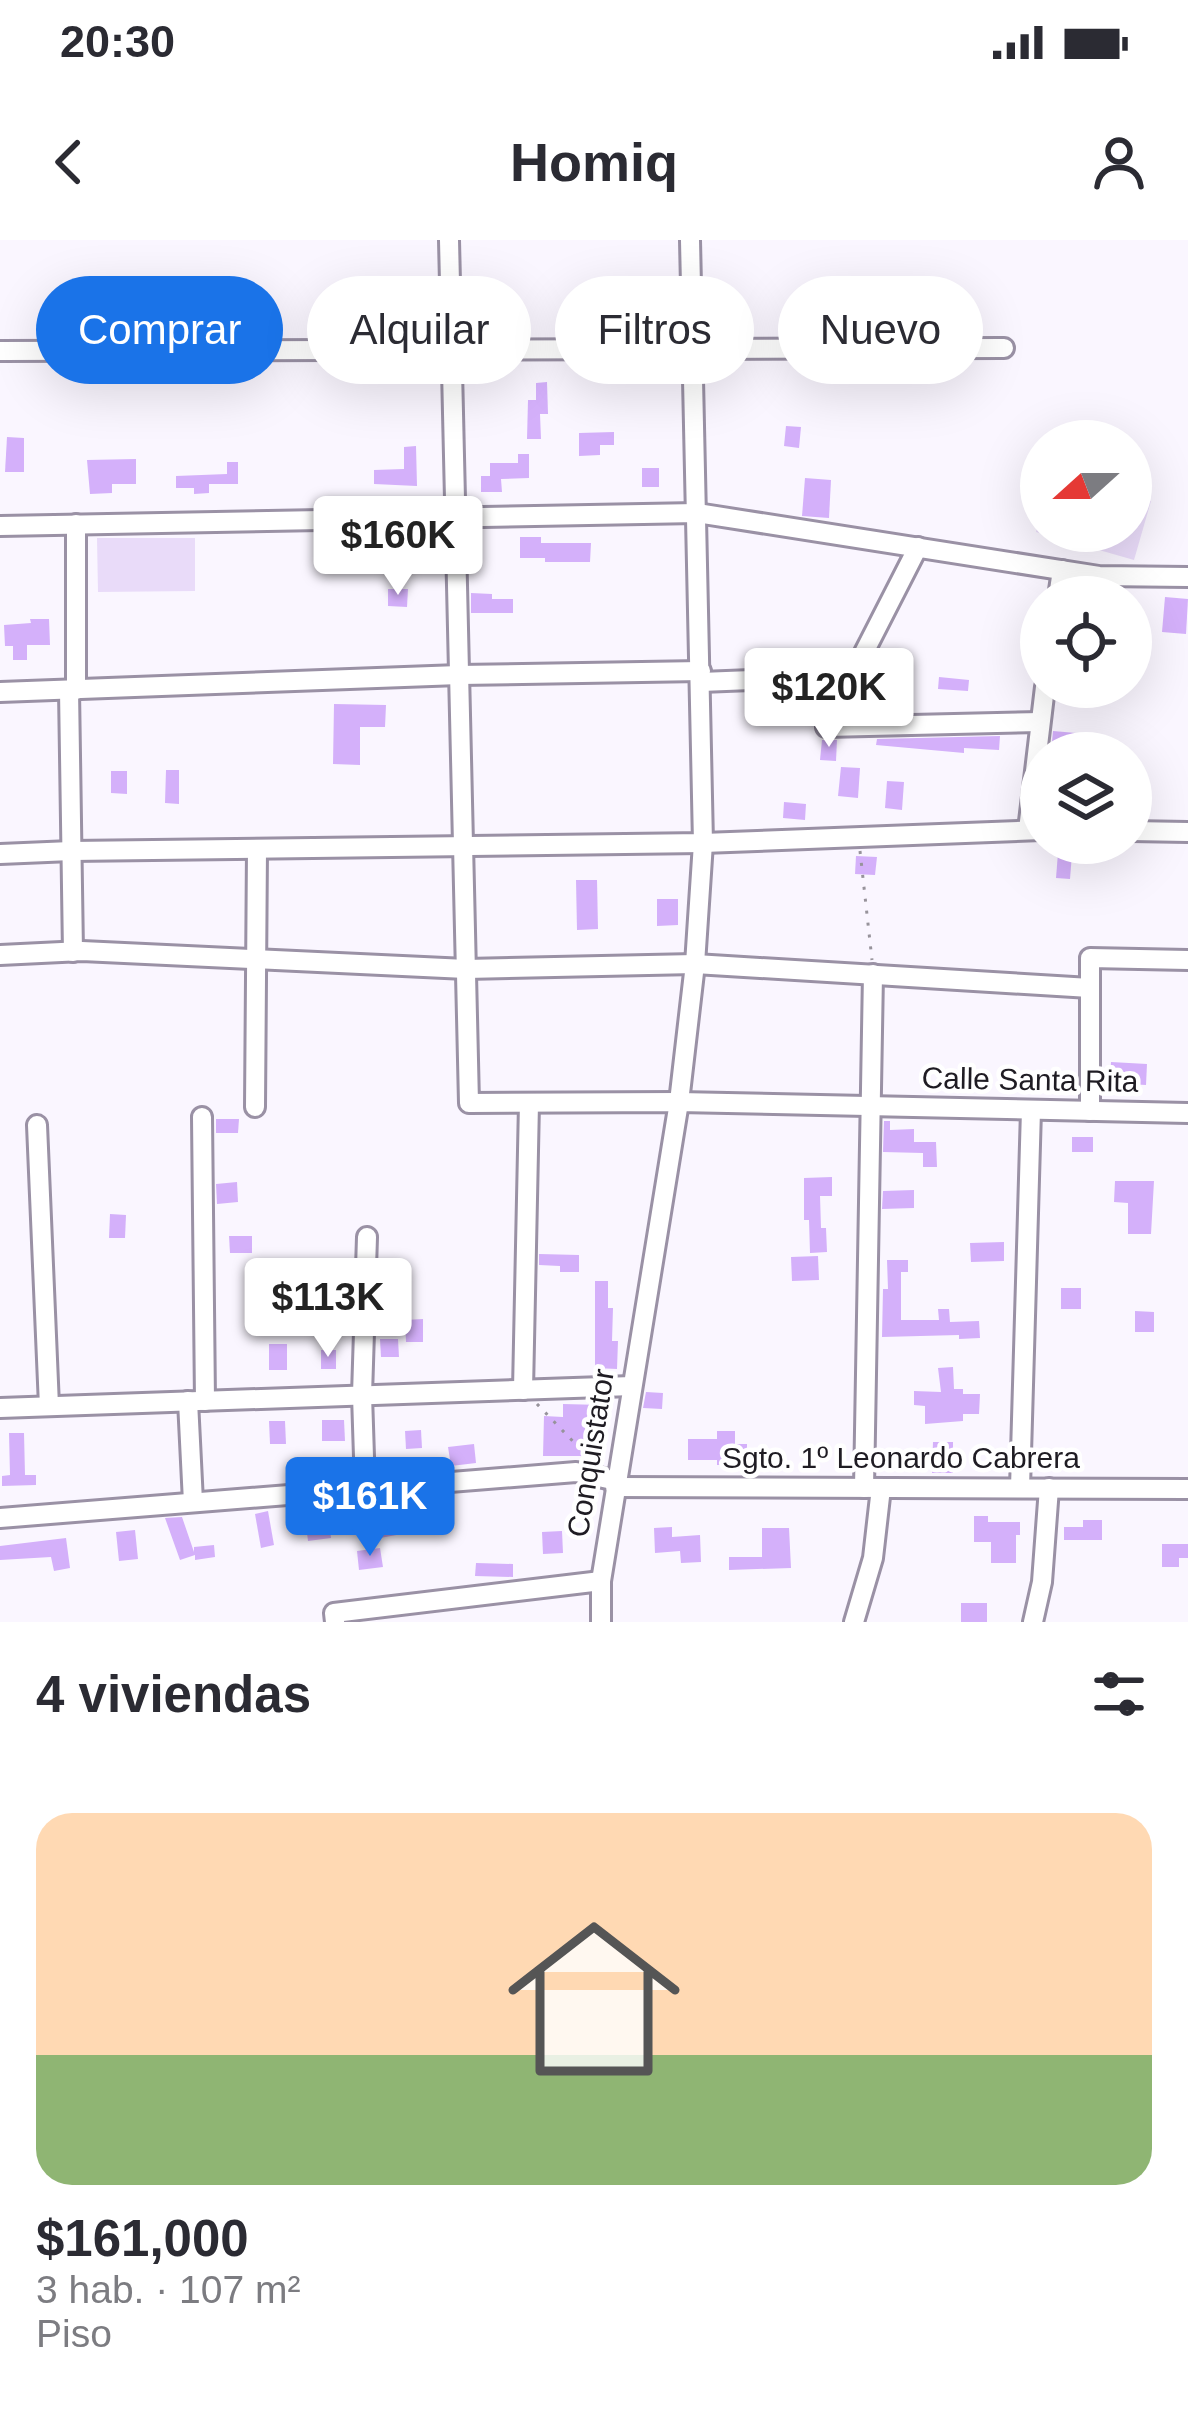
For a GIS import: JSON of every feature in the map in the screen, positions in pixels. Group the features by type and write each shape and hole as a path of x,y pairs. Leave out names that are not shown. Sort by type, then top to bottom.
{"street":[{"path":"449,240 450,276"},
{"name":"Conquistator","path":"690,240 691,276"},
{"path":"754,349 1004,348"},
{"path":"0,351 307,350"},
{"path":"453,384 466,969"},
{"name":"Conquistator","path":"601,1622 601,1581 679,1102 695,964 703,843 693,384"},
{"path":"0,526 697,513 1099,577 1188,577"},
{"path":"76,524 71,851 78,952"},
{"path":"918,547 826,727 1040,722"},
{"path":"1061,576 1062,570"},
{"path":"0,692 459,675 852,676"},
{"path":"1039,732 1042,708"},
{"path":"0,854 703,843 1020,831"},
{"path":"1152,831 1188,832"},
{"path":"255,1107 257,849"},
{"path":"0,955 78,952 466,969 695,964 1090,988"},
{"path":"1090,1111 1090,958 1188,960"},
{"name":"Calle Santa Rita","path":"466,969 470,1103 679,1102 1188,1113"},
{"path":"854,1622 873,1558 873,974"},
{"path":"523,1390 529,1103"},
{"path":"1020,1488 1030,1110"},
{"path":"193,1502 202,1117"},
{"path":"38,1125 49,1406"},
{"path":"365,1488 362,1395 367,1237"},
{"path":"0,1408 632,1386"},
{"name":"Sgto. 1º Leonardo Cabrera","path":"0,1518 576,1472 616,1484 1188,1489"},
{"path":"1188,1475 1188,1489"},
{"path":"1033,1622 1042,1582 1049,1488"},
{"path":"334,1617 601,1581"}],"shaded area":[{"path":"97,538 195,538 195,591 98,592"},
{"path":"1106,552 1136,552 1134,560"}],"building":[{"path":"547,382 548,414 540,414 541,439 527,439 528,400 536,400 536,383"},
{"path":"786,426 801,427 799,448 784,446"},
{"path":"614,432 614,445 600,445 600,455 579,456 579,433"},
{"path":"7,437 24,438 24,472 5,472"},
{"path":"416,446 417,486 374,484 374,470 404,469 404,447"},
{"path":"518,454 529,454 529,478 501,479 502,492 481,492 481,476 490,476 490,463 518,463"},
{"path":"136,459 136,484 112,484 112,493 90,494 87,460"},
{"path":"227,462 238,462 238,484 209,484 209,493 194,494 194,488 176,488 176,476 227,474"},
{"path":"642,468 659,468 659,487 642,487"},
{"path":"805,478 831,480 829,518 802,516"},
{"path":"520,537 541,537 541,543 591,543 590,562 520,558"},
{"path":"388,589 408,589 407,607 388,606"},
{"path":"471,593 513,599 513,613 471,613"},
{"path":"1165,597 1188,599 1186,634 1162,632"},
{"path":"30,619 49,619 50,645 27,645 27,660 13,660 13,646 5,646 4,625 31,623"},
{"path":"939,677 969,680 968,691 938,689"},
{"path":"859,692 874,694 872,710 851,709"},
{"path":"334,704 386,705 385,727 360,727 360,765 333,764"},
{"path":"1000,736 999,750 964,748 964,753 876,745 877,739"},
{"path":"822,740 837,740 836,761 820,760"},
{"path":"841,767 860,768 858,798 838,796"},
{"path":"166,770 179,770 179,804 165,803"},
{"path":"111,771 127,771 127,794 111,793"},
{"path":"887,781 904,782 902,810 885,808"},
{"path":"784,802 806,804 805,820 783,818"},
{"path":"856,856 877,857 875,875 855,874"},
{"path":"1057,864 1071,864 1070,879 1056,878"},
{"path":"576,880 597,880 598,929 577,930"},
{"path":"657,899 678,899 678,925 657,926"},
{"path":"1111,1062 1147,1064 1146,1085 1110,1083"},
{"path":"216,1119 239,1119 238,1133 216,1133"},
{"path":"884,1121 890,1121 890,1130 914,1129 914,1142 936,1142 937,1167 923,1167 923,1153 883,1152"},
{"path":"1072,1137 1093,1137 1093,1152 1072,1152"},
{"path":"832,1177 832,1196 820,1196 827,1252 810,1253 804,1178"},
{"path":"1115,1181 1154,1181 1151,1234 1128,1234 1128,1203 1114,1202"},
{"path":"237,1182 238,1202 217,1204 216,1184"},
{"path":"914,1190 914,1208 882,1209 883,1191"},
{"path":"110,1214 126,1215 125,1238 109,1238"},
{"path":"229,1236 252,1236 252,1253 230,1253"},
{"path":"1004,1242 1004,1261 971,1262 970,1243"},
{"path":"539,1254 579,1255 579,1272 539,1265"},
{"path":"818,1256 819,1280 792,1281 791,1257"},
{"path":"887,1260 908,1260 908,1272 901,1272 901,1320 939,1320 938,1309 949,1309 950,1322 979,1321 980,1338 882,1337"},
{"path":"405,1261 406,1278 379,1280 380,1262"},
{"path":"595,1281 608,1281 612,1341 618,1341 617,1369 595,1368"},
{"path":"1061,1288 1081,1288 1081,1309 1061,1309"},
{"path":"338,1310 339,1322 314,1323 314,1311"},
{"path":"1135,1311 1154,1312 1154,1332 1135,1332"},
{"path":"423,1319 423,1342 406,1342 405,1320"},
{"path":"380,1339 398,1339 399,1357 381,1357"},
{"path":"269,1344 287,1344 287,1370 269,1370"},
{"path":"321,1350 336,1350 336,1369 321,1369"},
{"path":"953,1367 954,1389 980,1394 979,1414 963,1414 963,1421 925,1424 925,1406 914,1405 914,1391 941,1392 938,1368"},
{"path":"646,1392 663,1393 662,1409 643,1408"},
{"path":"563,1404 602,1405 601,1429 591,1429 591,1456 543,1456 544,1416 563,1417"},
{"path":"322,1420 344,1420 345,1441 322,1441"},
{"path":"269,1421 285,1421 286,1444 270,1444"},
{"path":"421,1430 422,1448 406,1449 405,1431"},
{"path":"717,1431 735,1431 735,1444 747,1444 747,1464 688,1460 688,1439 717,1439"},
{"path":"9,1433 24,1433 25,1475 36,1475 36,1485 2,1486 2,1476 10,1475"},
{"path":"933,1442 953,1442 953,1473 932,1473"},
{"path":"474,1444 476,1463 451,1466 448,1447"},
{"path":"409,1509 413,1532 380,1538 376,1514"},
{"path":"268,1511 274,1545 261,1548 255,1514"},
{"path":"328,1514 331,1538 308,1541 305,1516"},
{"path":"974,1516 988,1516 988,1522 1020,1522 1016,1563 991,1563 991,1542 974,1542"},
{"path":"182,1517 194,1552 194,1547 214,1545 215,1557 195,1560 195,1555 180,1560 165,1518"},
{"path":"1083,1520 1102,1520 1102,1540 1064,1540 1064,1527 1083,1527"},
{"path":"672,1527 672,1537 700,1535 701,1562 681,1563 680,1551 655,1553 654,1528"},
{"path":"762,1528 789,1528 791,1568 729,1570 729,1557 762,1557"},
{"path":"135,1530 138,1559 119,1561 116,1532"},
{"path":"562,1531 563,1553 543,1554 542,1532"},
{"path":"66,1538 70,1568 54,1571 51,1557 0,1560 0,1546"},
{"path":"1162,1544 1188,1544 1188,1558 1179,1558 1179,1567 1162,1567"},
{"path":"380,1548 383,1567 359,1570 357,1551"},
{"path":"476,1563 513,1564 513,1577 475,1576"},
{"path":"961,1603 987,1603 987,1622 961,1622"}]}
